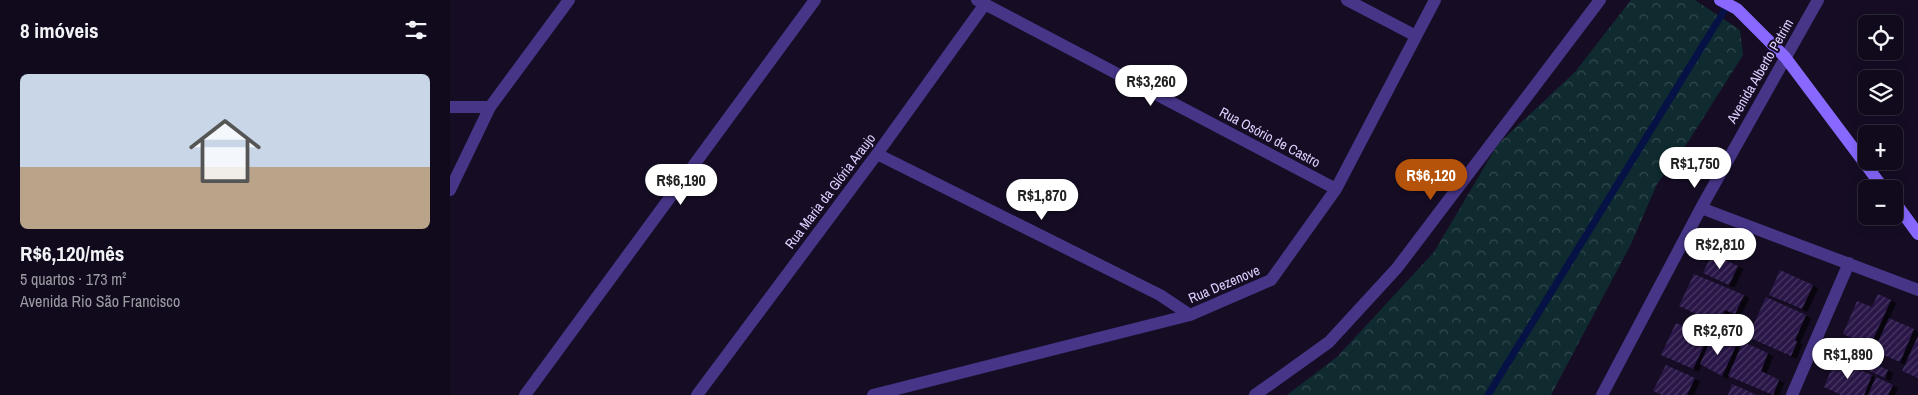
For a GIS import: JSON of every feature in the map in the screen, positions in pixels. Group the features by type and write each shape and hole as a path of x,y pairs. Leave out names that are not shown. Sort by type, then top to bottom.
{"street":[{"path":"450,190 490,107 569,0"},
{"path":"525,395 815,0"},
{"path":"1348,0 1416,36"},
{"name":"Rua Dezenove","path":"873,395 1190,315 1271,280 1336,189 1435,0"},
{"path":"1255,395 1329,342 1397,268 1600,0"},
{"path":"1720,0 1737,9 1785,57 1877,180"},
{"name":"Avenida Alberto Petrim","path":"1602,395 1700,208 1818,0"},
{"name":"Rua Maria da Glória Araujo","path":"697,395 877,154 981,2"},
{"name":"Rua Osório de Castro","path":"981,2 1336,189"},
{"path":"450,107 490,107"},
{"path":"877,154 1160,295 1190,315"},
{"path":"1700,208 1918,290"},
{"path":"1903,214 1918,234"},
{"path":"1792,395 1849,263"}],"green space":[{"path":"1631,0 1695,0 1740,30 1743,55 1688,142 1657,184 1631,244 1551,395 1287,395 1337,357 1434,252 1498,144 1575,72"}],"building":[{"path":"1712,254 1738,266 1729,285 1703,273"},
{"path":"1780,270 1813,285 1802,309 1769,295"},
{"path":"1694,274 1744,295 1735,314 1725,310 1718,324 1679,306"},
{"path":"1878,294 1891,300 1870,346 1843,334 1857,301 1872,307"},
{"path":"1766,297 1806,315 1795,340 1797,342 1791,356 1748,337"},
{"path":"1889,318 1914,329 1900,362 1874,351"},
{"path":"1676,323 1708,337 1693,369 1661,355"},
{"path":"1713,336 1736,346 1722,376 1700,364"},
{"path":"1918,336 1918,378 1902,371"},
{"path":"1836,338 1868,351 1861,367 1829,353"},
{"path":"1743,342 1768,353 1761,371 1779,380 1773,395 1728,376"},
{"path":"1836,359 1872,375 1864,395 1841,395 1824,387"},
{"path":"1868,361 1888,370 1885,378 1864,369"},
{"path":"1666,365 1695,378 1687,395 1662,395 1653,391"},
{"path":"1876,377 1893,385 1888,395 1868,395"},
{"path":"1732,384 1757,395 1728,395"}],"waterway":[{"path":"1488,395 1727,6"}]}
